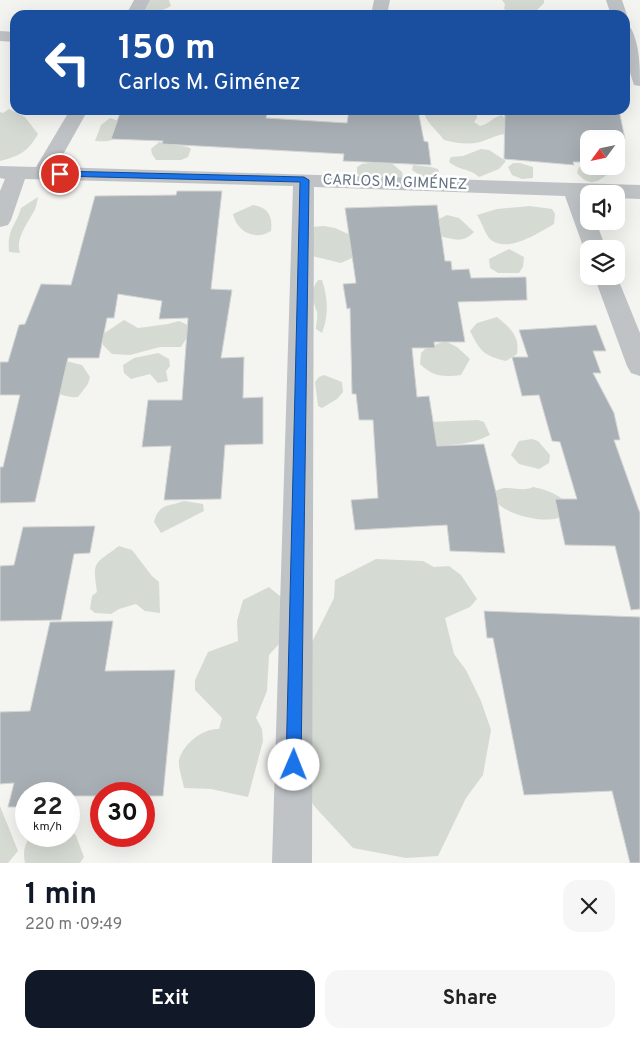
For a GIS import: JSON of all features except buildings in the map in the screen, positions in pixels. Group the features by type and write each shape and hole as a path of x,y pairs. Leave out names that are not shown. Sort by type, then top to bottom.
{"street":[{"path":"630,51 636,74"},
{"path":"42,174 76,115"},
{"path":"0,220 8,172"},
{"name":"CARLOS M. GIMÉNEZ","path":"8,172 640,192"},
{"path":"292,863 304,180"},
{"path":"573,190 592,240"},
{"path":"609,285 640,366"}],"shaded area":[{"path":"146,0 169,0 171,6 163,10 144,10 140,6"},
{"path":"502,0 544,0 544,3 537,10 506,10 504,9 505,4"},
{"path":"9,109 10,115 25,117 38,134 27,149 13,157 0,161 0,112 3,113"},
{"path":"425,115 477,115 474,122 480,126 502,115 519,136 503,134 480,142 457,143 444,140 428,122"},
{"path":"110,118 119,121 117,133 111,140 95,141 101,125"},
{"path":"159,142 191,149 188,157 181,160 156,160 151,149"},
{"path":"481,149 489,150 506,161 499,169 479,177 449,162 451,157 463,156"},
{"path":"388,160 402,172 403,178 360,177 357,173 357,167 362,164"},
{"path":"513,163 533,167 533,178 522,179 512,175 508,167"},
{"path":"413,165 438,169 441,178 432,179 422,176 412,170"},
{"path":"579,167 580,175 606,175 596,182 589,182 577,173"},
{"path":"38,197 35,210 20,238 20,253 9,252 10,233 21,208"},
{"path":"253,205 266,210 271,221 271,231 265,234 253,235 238,226 233,214"},
{"path":"530,206 552,209 555,214 554,224 515,243 498,243 491,240 477,215 497,209"},
{"path":"447,215 459,218 474,232 466,238 458,240 440,236 435,221"},
{"path":"324,226 335,228 359,239 356,256 341,263 312,256 312,227"},
{"path":"509,249 524,257 523,267 519,273 498,273 490,268 489,259"},
{"path":"318,280 322,280 326,293 327,313 322,333 316,329 317,314 313,296 313,288"},
{"path":"497,317 513,332 517,342 517,354 506,361 483,352 470,331 477,323"},
{"path":"124,320 138,328 179,321 190,326 191,331 181,347 160,347 130,355 112,354 103,345 103,334"},
{"path":"445,341 457,347 470,359 461,375 434,374 420,364 421,353 425,349"},
{"path":"158,353 169,359 170,366 166,371 168,381 158,383 150,374 131,379 124,373 123,365 134,358"},
{"path":"62,360 82,365 90,377 88,384 78,397 49,393"},
{"path":"324,375 342,382 343,392 337,399 322,408 318,406 315,382"},
{"path":"478,420 484,422 490,435 466,443 425,446 429,422"},
{"path":"532,439 538,441 550,455 549,463 539,469 519,464 511,455 519,441"},
{"path":"533,487 554,494 571,506 565,514 557,518 539,519 508,511 496,501 493,494 502,488 528,489"},
{"path":"184,501 203,504 204,511 161,533 154,522 161,509"},
{"path":"119,546 132,550 159,582 160,613 145,611 136,604 119,609 111,614 95,613 90,609 92,596 97,592 95,568 100,560"},
{"path":"376,559 423,561 434,567 449,566 461,575 477,599 470,607 445,618 454,654 466,670 481,701 491,730 483,775 466,798 438,856 406,858 353,848 315,807 291,771 312,642 334,598 335,580"},
{"path":"269,587 287,602 279,644 269,655 267,691 256,718 262,729 263,741 248,797 211,789 184,788 179,763 181,754 189,743 200,734 213,729 219,729 222,718 195,690 195,680 208,652 238,641 237,621 243,600"},
{"path":"0,806 18,851 8,863 0,863"},
{"path":"80,846 84,857 80,863 25,863 25,847"}],"route":[{"path":"60,174 304,180 294,765"}]}
